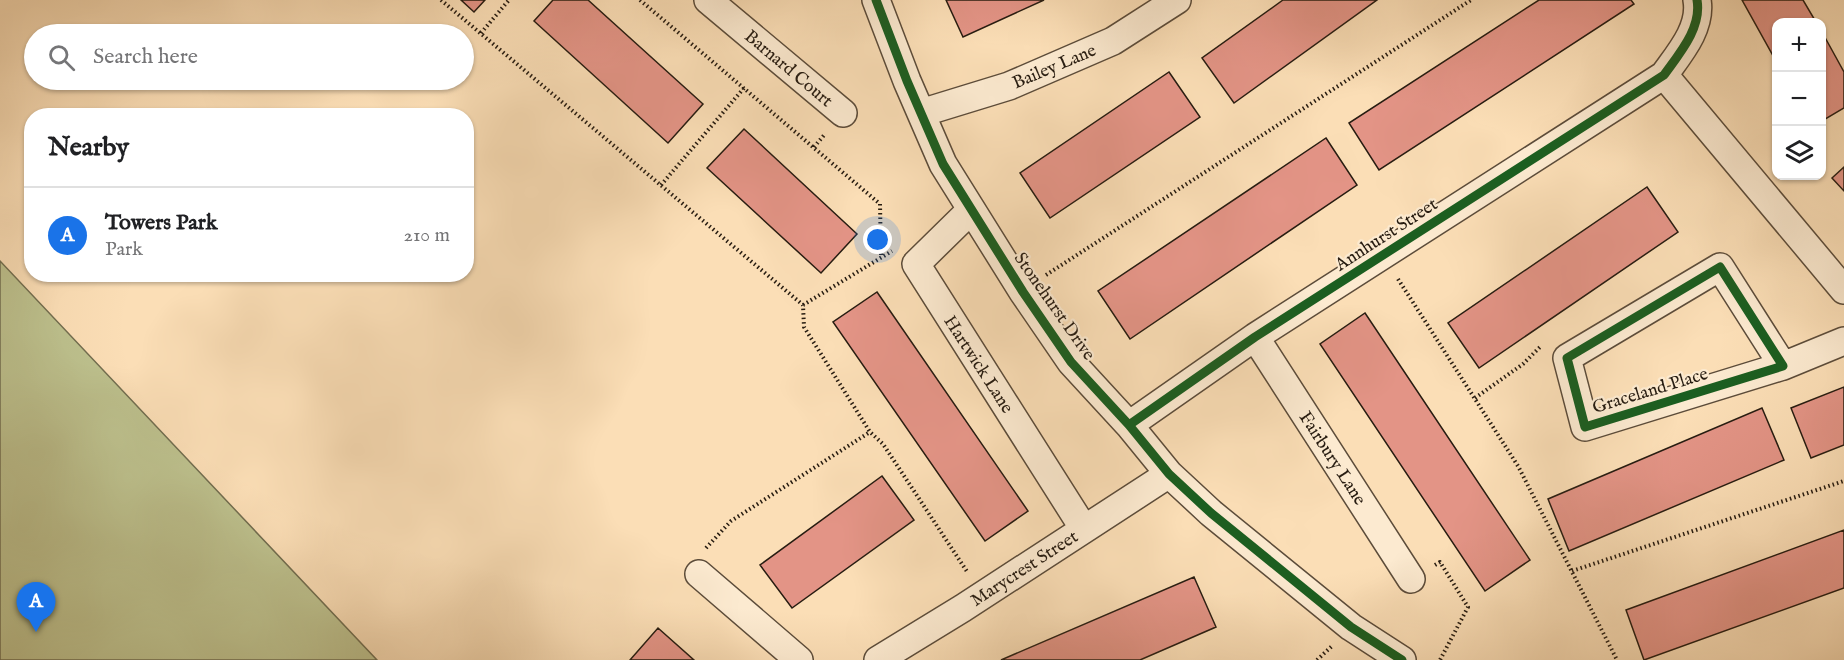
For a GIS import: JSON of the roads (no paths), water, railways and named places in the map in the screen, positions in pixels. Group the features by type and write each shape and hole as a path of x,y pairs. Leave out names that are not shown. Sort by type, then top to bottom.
{"street":[{"name":"Barnard Court","path":"708,0 843,113"},
{"name":"Stonehurst Drive","path":"876,0 943,164 970,210 1071,362 1129,425 1169,474 1269,562 1360,633 1402,660"},
{"name":"Bailey Lane","path":"921,113 1009,86 1113,41 1177,0"},
{"path":"1697,0 1698,7 1691,34 1664,75 1844,290"},
{"name":"Annhurst Street","path":"1129,425 1255,337 1664,75"},
{"name":"Hartwick Lane","path":"970,210 916,264 1084,529"},
{"name":"Graceland Place","path":"1783,366 1720,267 1567,358 1585,427 1783,366 1844,341"},
{"name":"Fairbury Lane","path":"1255,337 1411,579"},
{"name":"Marycrest Street","path":"878,660 1169,474"},
{"path":"700,564 799,660"}],"place":[{"name":"Towers Park","path":"36,632"}]}
